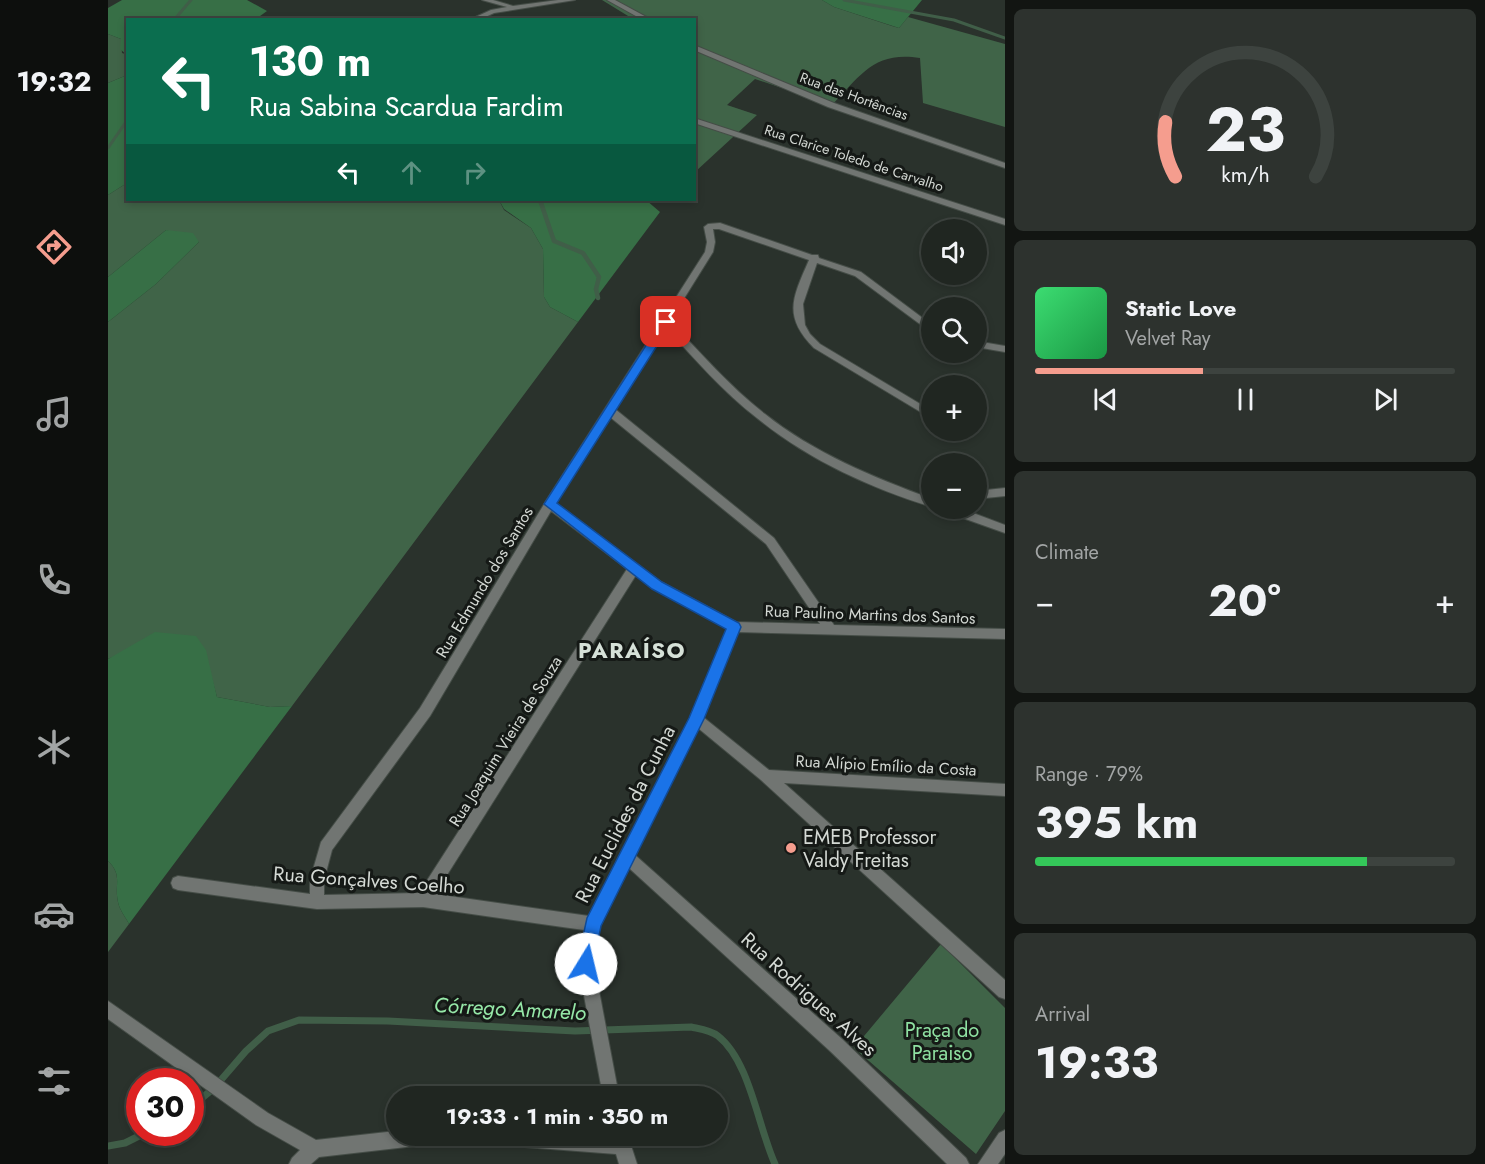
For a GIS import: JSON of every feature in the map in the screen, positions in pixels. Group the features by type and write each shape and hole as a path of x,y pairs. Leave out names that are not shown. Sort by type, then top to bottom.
{"street":[{"path":"485,0 516,8"},
{"path":"477,18 493,11 572,0"},
{"path":"610,0 646,18"},
{"name":"Rua das Hortências","path":"696,48 831,105 1005,166"},
{"name":"Rua Clarice Toledo de Carvalho","path":"696,121 1005,222"},
{"name":"Rua Edmundo dos Santos","path":"317,902 317,880 326,847 425,712 550,504 666,322 709,252 711,246 708,227 720,226 815,257"},
{"path":"921,321 868,279 815,257 798,297 797,311 802,332 817,346 921,409"},
{"path":"666,322 740,398 774,427 822,456 921,498"},
{"path":"987,346 1005,349"},
{"path":"609,410 770,541 830,629"},
{"path":"987,494 1005,492"},
{"path":"550,504 633,570 734,627"},
{"path":"977,519 1005,529"},
{"name":"Rua Joaquim Vieira de Souza","path":"423,900 633,570"},
{"name":"Rua Paulino Martins dos Santos","path":"734,627 1005,634"},
{"name":"Rua Euclides da Cunha","path":"609,1086 586,964 593,924 696,719 734,627"},
{"path":"696,719 766,776 1005,991"},
{"name":"Rua Alípio Emílio da Costa","path":"766,776 1005,790"},
{"name":"Rua Rodrigues Alves","path":"627,857 836,1046 960,1164"},
{"name":"Rua Gonçalves Coelho","path":"178,883 317,902 423,900 593,924"},
{"path":"108,1010 262,1119 315,1149"},
{"path":"987,1164 1005,1139"},
{"path":"298,1164 315,1149 386,1141"},
{"path":"623,1146 628,1164"}],"green space":[{"path":"122,0 247,0 267,11 257,18 126,18 126,54 120,49 121,39 108,34 108,8"},
{"path":"602,0 822,0 834,7 899,28 908,17 1005,44 1005,127 923,103 920,58 891,58 860,75 832,105 755,79 727,105 757,115 696,171 696,18 631,18"},
{"path":"822,0 922,0 899,28 834,7"},
{"path":"108,34 121,39 122,53 126,54 126,75 108,83"},
{"path":"126,75 126,184 108,195 108,83"},
{"path":"126,184 126,201 500,201 504,210 531,228 543,249 544,297 550,307 578,322 292,706 270,707 217,697 211,675 124,652 108,659 108,322 156,284 199,242 166,230 108,277 108,195"},
{"path":"500,201 647,201 660,212 578,322 550,307 544,297 543,249 531,228 504,209"},
{"path":"166,230 193,233 199,242 156,284 108,322 108,277"},
{"path":"155,632 196,636 206,650 217,697 270,707 292,706 129,924 119,905 117,876 108,861 108,659"},
{"path":"108,861 117,876 119,905 129,924 108,952"},
{"name":"Praça do Paraiso","path":"941,944 1005,1008 1005,1111 976,1154 854,1048"}],"waterway":[{"path":"176,18 191,0"},
{"path":"844,0 954,20 1005,38"},
{"path":"108,148 126,122"},
{"path":"540,201 554,241 583,253 599,277 596,289 598,298"},
{"name":"Córrego Amarelo","path":"204,1096 268,1031 299,1020 388,1021 575,1031 691,1027 718,1036 738,1061 775,1164"},
{"name":"Córrego Amarelo","path":"108,1146 126,1142"}],"place":[{"name":"EMEB Professor Valdy Freitas","path":"791,848"}],"district":[{"name":"PARAÍSO","path":"632,650"}],"route":[{"path":"586,964 593,924 696,719 734,627 633,570 599,540 550,504 666,322"}]}
